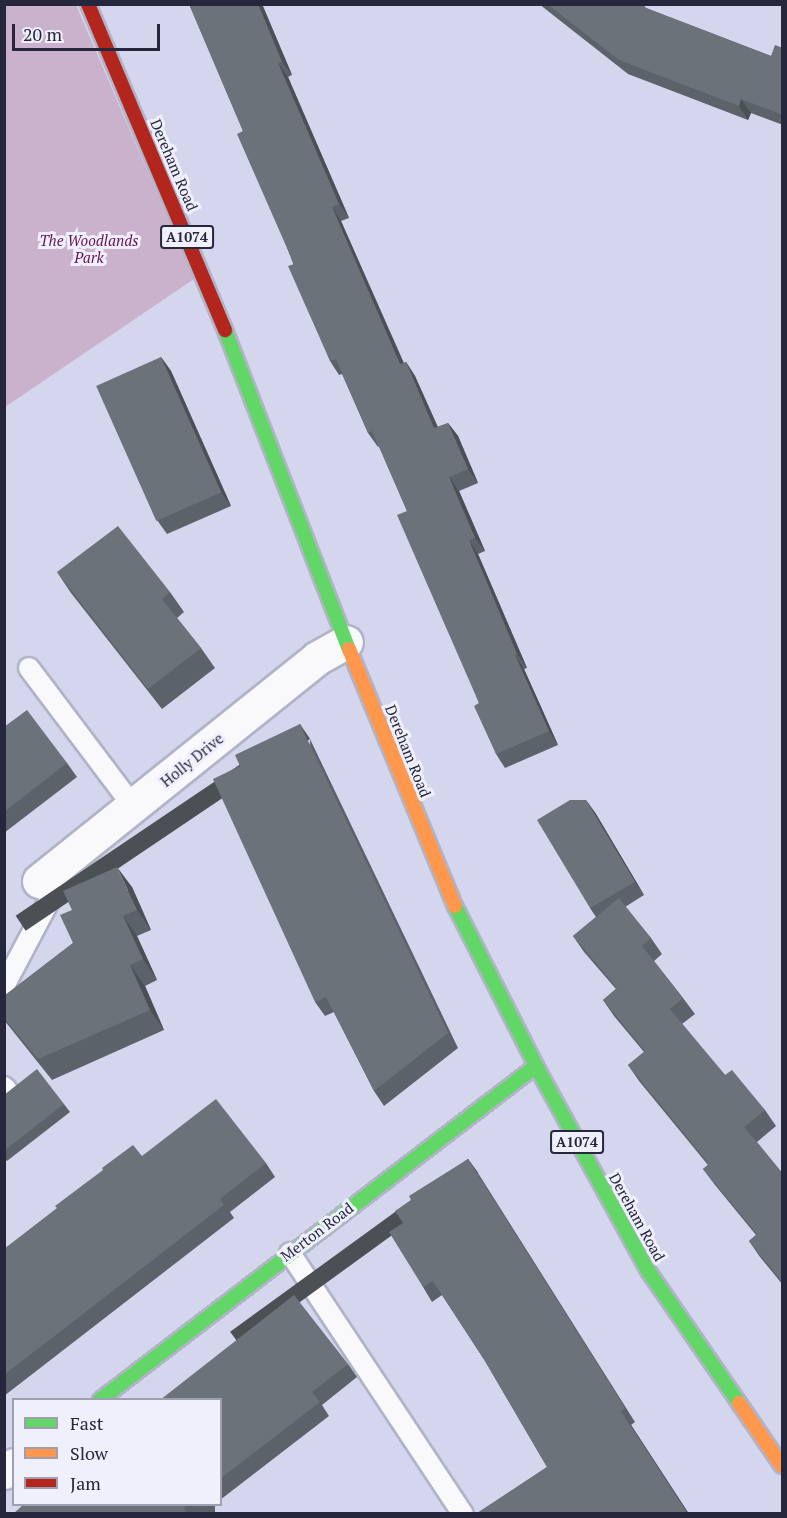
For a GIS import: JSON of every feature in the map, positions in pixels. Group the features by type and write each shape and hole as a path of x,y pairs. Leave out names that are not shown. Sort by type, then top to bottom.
{"main road":[{"name":"Dereham Road","path":"88,4 209,290 346,642 447,891 536,1066 649,1272 783,1466"},
{"name":"Merton Road","path":"103,1398 536,1066"}],"street":[{"name":"Holly Drive","path":"50,873 317,658 346,642"}],"lane":[{"path":"29,668 133,806"},
{"path":"4,986 49,901 50,873"},
{"path":"290,1253 463,1514"}],"green space":[{"name":"The Woodlands Park","path":"5,5 76,5 194,279 5,407"}],"building":[{"path":"189,4 258,4 282,62 278,63 339,204 332,207 400,364 406,362 434,428 448,423 468,469 449,477 475,538 469,540 517,654 515,655 549,731 496,754 474,706 479,703 397,515 407,511 372,431 368,433 336,359 330,361 288,266 294,264 237,134 243,131"},
{"path":"547,4 642,4 646,8 771,56 775,45 783,48 783,115 741,99 739,106 619,60"},
{"path":"161,357 221,492 156,521 96,386"},
{"path":"118,526 170,592 162,599 201,648 148,689 57,572"},
{"path":"27,710 67,763 4,812 4,727"},
{"path":"300,724 448,1033 374,1091 326,997 315,1002 213,779 240,766 235,755"},
{"path":"570,800 586,800 635,882 590,908 537,820"},
{"path":"117,867 137,910 123,916 143,959 130,965 150,1010 38,1059 4,1018 4,996 73,943 60,915 72,910 63,891"},
{"path":"619,898 651,938 642,946 683,998 670,1009 725,1075 732,1070 765,1110 744,1127 783,1174 783,1283 749,1241 757,1234 703,1169 709,1164 628,1065 645,1051 603,1000 617,988 573,936"},
{"path":"37,1069 64,1104 4,1151 4,1095"},
{"path":"216,1099 266,1163 220,1199 224,1205 4,1375 4,1249 133,1145 142,1156"},
{"path":"468,1159 625,1408 621,1411 688,1514 477,1513 547,1467 485,1361 433,1281 423,1287 389,1232 403,1223 395,1211 411,1200 409,1196"},
{"path":"294,1295 348,1364 312,1392 320,1402 222,1477 222,1398 163,1398"},
{"path":"22,1506 186,1506 183,1514 13,1514"}],"traffic: fast":[{"path":"225,330 349,649"},
{"path":"455,906 536,1066 649,1272 739,1403"},
{"path":"103,1398 536,1066"}],"traffic: slow":[{"path":"349,649 455,906"},
{"path":"739,1403 782,1466"}],"traffic: jam":[{"path":"88,4 225,330"}]}
